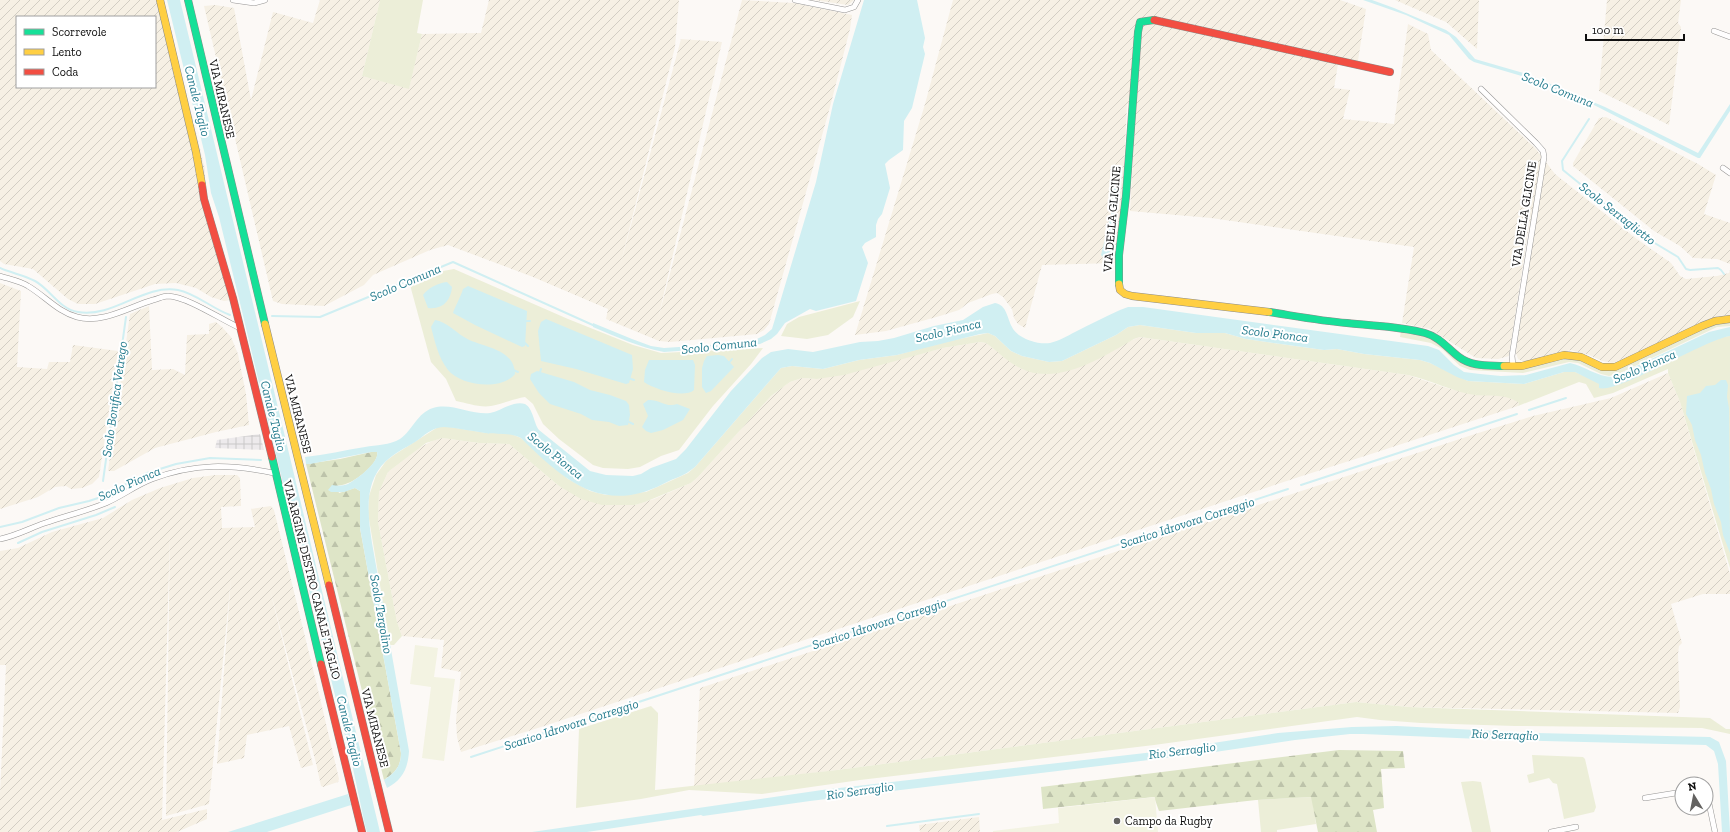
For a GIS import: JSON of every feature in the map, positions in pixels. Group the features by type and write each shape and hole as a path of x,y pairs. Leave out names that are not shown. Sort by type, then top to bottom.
{"street":[{"name":"VIA ARGINE DESTRO CANALE TAGLIO","path":"160,0 196,152 204,199 216,244 224,266 240,328 362,832"},
{"name":"VIA MIRANESE","path":"188,0 259,303 389,832"},
{"path":"233,0 254,3 265,0"},
{"path":"795,0 845,10 854,7 858,0"},
{"name":"VIA DELLA GLICINE","path":"1390,72 1156,20 1146,20 1140,22 1124,216 1119,256 1120,290 1132,296 1262,311 1323,321 1419,332 1437,337 1460,358 1479,365 1513,366 1532,364 1564,355 1581,357 1602,367 1615,367 1702,326 1715,321 1730,319"},
{"path":"1714,31 1730,37"},
{"name":"VIA DELLA GLICINE","path":"1481,89 1543,150 1544,157 1512,356 1513,366"},
{"path":"1722,168 1730,173"},
{"path":"0,276 28,286 59,309 77,317 99,317 111,315 123,312 142,303 167,296 186,300 220,319 240,328"},
{"name":"VIA ARGINE DESTRO CANALE TAGLIO","path":"0,540 25,532 47,522 96,507 151,480 183,470 216,465 254,468 274,473"},
{"path":"1645,798 1674,793"},
{"path":"1712,816 1715,832"},
{"path":"1551,832 1576,827"}],"shaded area":[{"path":"0,0 163,0 205,169 205,189 231,300 224,301 211,297 196,288 176,283 155,284 95,304 78,304 68,299 33,269 4,264 0,261"},
{"path":"320,0 380,0 362,76 409,88 422,34 481,33 489,0 679,0 675,47 620,266 681,39 722,42 658,319 742,0 794,3 852,15 850,29 830,107 769,324 764,330 757,334 670,342 659,341 606,319 608,309 533,277 448,245 430,250 373,275 364,285 324,306 282,304 273,301 204,6 215,5 234,8 251,100 273,12 313,23"},
{"path":"814,0 854,0 848,5"},
{"path":"953,0 1340,0 1366,9 1357,67 1338,64 1334,88 1350,90 1343,119 1394,124 1408,24 1428,34 1431,50 1536,149 1555,174 1634,237 1671,263 1680,276 1686,279 1717,276 1729,273 1730,270 1730,315 1719,316 1613,363 1602,361 1589,355 1571,350 1529,361 1522,361 1518,359 1516,353 1531,212 1509,356 1498,359 1476,358 1430,329 1402,323 1414,247 1211,218 1130,211 1136,105 1127,104 1122,210 1115,263 1042,265 1025,328 1018,324 1014,318 1012,309 1003,297 997,293 968,303 959,310 940,316 886,331 855,335 925,104"},
{"path":"1395,0 1479,0 1477,49 1446,22"},
{"path":"1607,0 1681,0 1678,23 1681,27 1669,125 1599,91"},
{"path":"1606,117 1698,164 1716,175 1704,214 1730,223 1730,264 1717,259 1693,258 1680,246 1654,231 1573,166 1573,163 1599,118"},
{"path":"0,283 21,291 17,367 47,369 49,362 70,362 73,345 118,351 99,477 92,484 82,488 71,489 66,486 55,487 38,497 0,509"},
{"path":"149,306 152,370 173,369 185,375 187,335 209,334 209,324 216,322 231,337 238,354 246,394 249,425 155,448 114,471 108,471 130,314"},
{"path":"1140,337 1408,375 1447,388 1475,395 1503,395 1512,398 1519,403 1518,406 461,752 457,737 456,720 461,672 441,668 444,640 402,636 397,622 378,522 379,492 388,472 419,448 434,440 442,438 479,443 509,444 559,486 624,505 635,505 654,499 691,483 771,396 790,382 802,378 817,379 943,348 980,342 986,343 1020,368 1045,374"},
{"path":"1668,373 1680,402 1730,574 1730,594 1703,594 1671,604 1682,643 1679,646 1678,654 1680,707 1678,713 1409,707 1356,702 837,770 694,787 700,688 1475,434 1533,416 1611,398"},
{"path":"260,434 264,450 215,448 217,440"},
{"path":"215,475 237,475 240,478 241,506 221,507 222,528 255,527 251,509 271,506 274,510 320,698 339,779 338,782 323,787 321,786 270,590 313,765 301,768 289,726 247,735 244,758 217,764 231,578 209,804 166,816 170,532 162,820 207,809 207,819 177,832 0,832 0,794 6,665 0,665 0,551 18,548 52,532 103,518 132,500 160,488 193,478"},
{"path":"979,817 980,832 920,832 919,825"}],"green space":[{"path":"380,0 423,0 417,33 422,34 409,89 362,76"},
{"path":"454,269 568,319 633,345 661,353 763,348 751,364 713,406 679,450 661,456 640,467 628,469 603,468 593,465 559,439 543,424 533,404 525,397 487,406 478,406 456,401 446,379 431,362 410,285 443,271"},
{"path":"860,301 853,317 828,335 807,339 781,336 787,324 799,317"},
{"path":"1730,321 1730,326 1717,327 1618,374 1609,376 1601,374 1578,363 1569,362 1523,373 1470,370 1460,366 1442,349 1431,343 1400,337 1401,330 1433,337 1461,361 1517,369 1568,357 1581,360 1608,371 1616,369 1702,328"},
{"path":"1140,325 1196,333 1225,333 1246,339 1324,350 1337,349 1364,354 1420,360 1430,363 1468,381 1524,384 1564,372 1575,372 1611,387 1702,345 1721,337 1730,336 1730,568 1680,402 1668,373 1668,369 1613,393 1594,398 1586,384 1579,382 1518,406 1519,403 1508,398 1474,395 1408,375 1140,337 1094,361 1079,367 1064,372 1049,374 1034,373 1016,366 986,343 980,342 943,348 844,375 817,379 802,378 790,382 771,396 691,483 635,505 602,505 581,499 559,486 509,444 479,443 442,438 426,443 388,472 379,492 378,522 397,622 402,636 394,645 390,645 368,513 369,496 376,475 386,461 438,427 450,427 487,433 509,433 521,438 568,479 590,491 606,495 646,492 688,473 695,467 781,368 792,366 823,369 859,360 897,355 940,343 988,333 995,336 1011,351 1022,356 1049,362 1062,361 1116,335 1128,327"},
{"path":"377,452 377,456 372,465 362,475 345,484 336,486 339,493 355,488 360,491 360,528 401,753 400,762 397,769 384,780 306,464 340,459"},
{"path":"415,645 438,648 434,677 455,679 444,761 422,758 431,687 410,684"},
{"path":"1356,702 1409,707 1710,718 1726,729 1730,729 1730,734 1702,728 1515,726 1421,723 1357,717 1154,745 860,780 762,794 689,790 641,799 576,808 579,729 651,706 658,713 655,790 837,770"},
{"path":"1339,750 1403,751 1405,768 1381,769 1384,808 1373,810 1377,832 1318,832 1311,797 1256,800 1159,811 1154,797 1043,809 1041,787"},
{"path":"1532,755 1583,757 1585,759 1596,807 1594,812 1564,819 1557,784 1553,783 1549,778 1529,783 1527,775 1534,773"},
{"path":"1461,782 1481,782 1491,832 1472,832"},
{"path":"1155,797 1158,832 993,832 1059,823 1058,808"},
{"path":"1312,797 1316,824 1277,830 1277,832 1261,832 1258,800"}],"water":[{"name":"Canale Taglio","path":"167,0 180,0 380,832 367,832 365,825 352,764 240,303 219,217 211,193 205,155"},
{"path":"864,0 917,0 925,38 923,47 925,54 912,108 904,121 903,150 885,164 890,188 882,214 876,225 876,237 865,243 862,247 868,263 856,301 816,311 810,309 785,323 777,334 771,339 760,344 749,346 664,352 637,345 593,327 593,323 651,346 664,348 724,344 755,340 765,335 772,329 816,182 833,104"},
{"path":"1363,0 1372,0 1446,30 1456,37 1475,59 1527,74 1605,107 1698,153 1730,104 1730,111 1700,158 1698,158 1592,104 1525,77 1474,62 1469,59 1449,35 1406,15"},
{"path":"1115,175 1118,176 1110,251 1108,257 1103,257 1101,255 1111,215"},
{"path":"447,282 452,287 448,300 442,306 428,308 423,295 434,286"},
{"path":"468,286 527,311 525,346 522,347 453,313 463,289"},
{"name":"Scolo Tergolino","path":"995,303 1002,306 1012,327 1018,334 1028,340 1040,343 1057,341 1128,307 1143,307 1428,346 1439,350 1454,365 1464,372 1501,376 1526,375 1570,363 1607,377 1613,377 1709,332 1730,327 1730,336 1700,347 1641,376 1609,388 1599,388 1599,384 1575,372 1564,372 1524,384 1468,381 1430,363 1420,360 1364,354 1337,349 1324,350 1246,339 1225,333 1196,333 1140,325 1128,327 1116,335 1062,361 1049,362 1022,356 1011,351 995,336 988,333 980,334 897,355 859,360 823,369 792,366 781,368 695,467 683,475 641,493 621,496 603,494 585,488 569,479 552,467 517,436 485,433 449,427 436,428 386,461 379,470 370,489 369,521 372,543 409,751 406,769 397,781 387,788 384,780 397,769 401,758 401,753 360,528 360,491 355,488 344,492 331,492 328,490 332,485 340,486 348,484 356,479 375,461 377,452 310,464 306,464 305,457 396,441 408,431 423,414 433,408 454,407 476,412 490,413 516,403 521,403 528,406 532,412 539,430 590,471 606,475 633,476 676,459 686,449 731,391 762,358 771,352 788,349 813,352 860,342 894,338 934,326 963,320 983,307"},
{"path":"546,319 632,355 633,369 629,383 626,384 576,369 541,361 538,331 541,322"},
{"path":"435,320 447,325 471,341 503,353 509,358 513,365 515,374 509,379 500,383 491,384 471,383 454,375 448,370 437,349 431,327"},
{"path":"707,356 724,356 734,367 711,391 706,393 702,387 702,368 704,361"},
{"path":"649,360 693,360 695,365 694,390 683,394 669,392 644,382 645,370"},
{"path":"537,371 574,382 590,390 626,401 629,405 630,415 628,425 619,426 609,422 592,420 581,414 550,404 539,393 530,379 531,374"},
{"path":"1721,380 1726,380 1728,385 1730,553 1723,535 1721,522 1714,504 1692,425 1686,414 1687,396 1700,393 1706,386 1715,385"},
{"path":"648,400 669,405 677,404 690,409 683,420 663,430 651,433 642,427 648,416 643,404"},
{"name":"Rio Serraglio","path":"1397,726 1536,733 1710,737 1719,742 1726,761 1730,832 1722,832 1718,764 1714,751 1706,745 1504,740 1350,734 1295,740 1215,752 810,801 703,816 701,815 587,832 532,832 822,790 1154,752 1278,733 1352,727"},
{"path":"348,794 351,805 267,832 228,832"}],"waterway":[{"name":"Scolo Serraglietto","path":"1589,119 1562,161 1563,170 1648,239 1678,257 1686,269 1718,268 1724,274"},
{"name":"Scolo Comuna","path":"272,316 320,317 453,262 595,326"},
{"name":"Scolo Comuna","path":"0,268 35,281 65,307 78,312 91,313 104,310 140,296 165,289 184,292 230,315"},
{"name":"Scolo Bonifica Vetrego","path":"103,481 126,317"},
{"path":"524,321 530,321"},
{"path":"524,342 528,346"},
{"path":"728,364 732,359"},
{"path":"539,375 541,369"},
{"path":"513,370 518,372"},
{"path":"628,378 634,380"},
{"name":"Scarico Idrovora Correggio","path":"1529,410 1566,398"},
{"name":"Scarico Idrovora Correggio","path":"1301,485 1517,414"},
{"path":"627,421 633,424"},
{"name":"Scolo Pionca","path":"0,527 22,522 59,508 104,496 147,473 176,464 210,458 261,460"},
{"name":"Scarico Idrovora Correggio","path":"471,757 1288,489"},
{"name":"Scolo Bonifica Vetrego","path":"18,543 42,532 96,515 115,507"},
{"name":"Scolo Serraglietto","path":"887,826 979,814"}],"traffic: fast":[{"path":"188,0 265,324"},
{"path":"1119,284 1119,255 1126,196 1138,32 1140,22 1154,20"},
{"path":"1269,312 1425,333 1435,337 1464,360 1481,365 1504,366"},
{"path":"272,457 321,664"}],"traffic: slow":[{"path":"160,0 196,152 202,185"},
{"path":"1119,284 1120,290 1125,294 1132,296 1269,312"},
{"path":"1504,366 1522,366 1564,355 1581,357 1602,367 1615,367 1702,326 1715,321 1730,319"},
{"path":"265,324 329,585"}],"traffic: jam":[{"path":"1154,20 1390,72"},
{"path":"202,185 204,199 233,298 272,457"},
{"path":"329,585 389,832"},
{"path":"321,664 362,832"}],"place":[{"name":"Campo da Rugby","path":"1117,821"}]}
